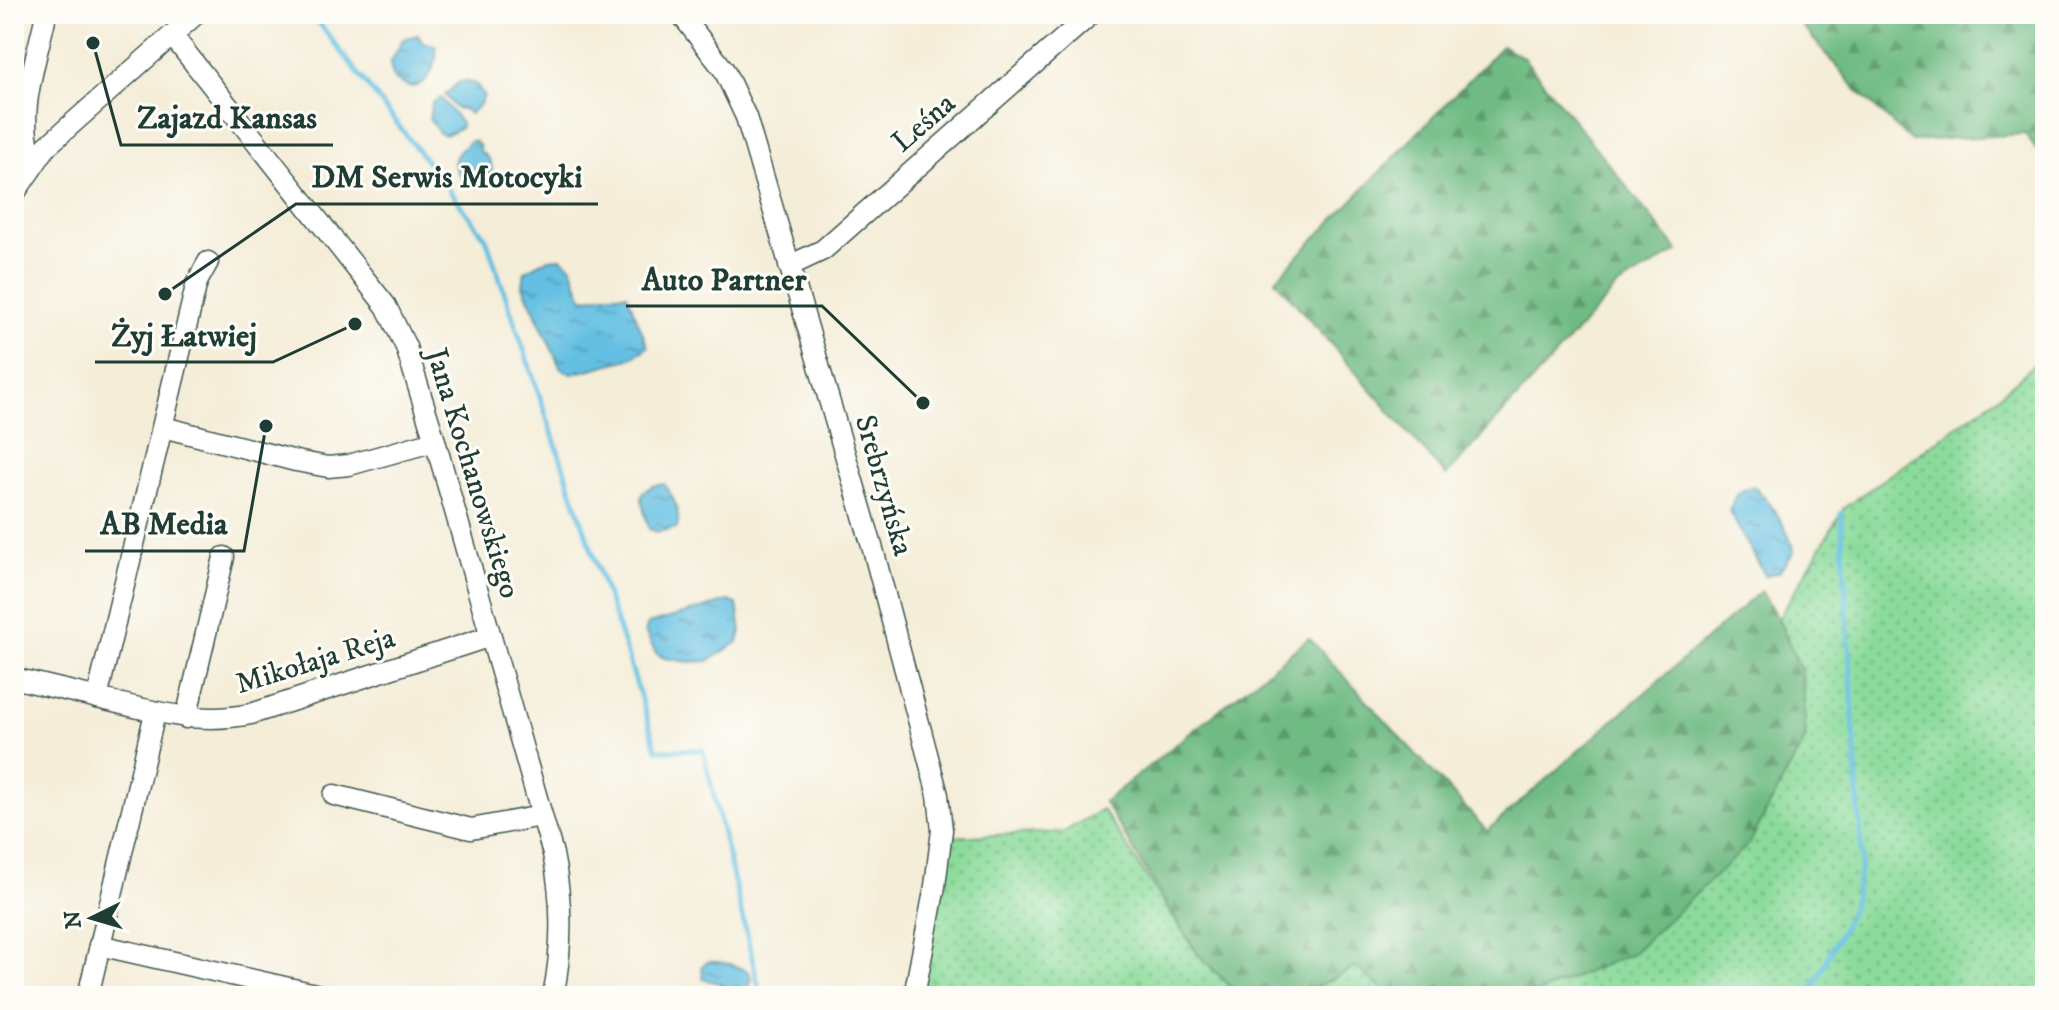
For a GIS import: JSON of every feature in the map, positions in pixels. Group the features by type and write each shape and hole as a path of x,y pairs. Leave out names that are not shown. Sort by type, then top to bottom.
{"street":[{"path":"34,162 27,147 27,113 46,14"},
{"path":"14,194 34,162 61,133 196,14"},
{"name":"Srebrzyńska","path":"681,14 711,51 736,92 874,553 938,795 942,830 935,886 914,996"},
{"name":"Leśna","path":"789,266 823,250 1091,14"},
{"name":"Jana Kochanowskiego","path":"172,35 386,306 406,347 553,854 561,905 561,938 553,996"},
{"path":"97,698 197,282 208,262"},
{"path":"163,427 328,467 349,465 435,441"},
{"path":"186,718 224,557"},
{"name":"Mikołaja Reja","path":"14,678 155,713 186,718 229,718 251,714 491,636"},
{"path":"88,996 155,713"},
{"path":"334,795 471,829 541,816"},
{"path":"99,945 324,996"}],"green space":[{"path":"1792,14 2045,14 2045,162 2025,134 1911,141 1856,89"},
{"path":"1502,46 1523,57 1678,251 1617,287 1446,476 1275,280"},
{"path":"2045,355 2045,996 1531,996 1634,952 1802,673 1778,619 1844,508 1995,399"},
{"path":"1761,591 1778,619 1802,673 1806,737 1749,844 1634,952 1531,996 1390,996 1356,967 1298,996 1240,996 1197,953 1104,802 1309,638 1487,831"},
{"path":"1102,809 1197,953 1240,996 922,996 948,837 1064,832"},
{"path":"1356,966 1390,996 1298,996"}],"water":[{"path":"418,35 422,42 435,45 436,57 428,77 410,87 394,79 390,64 403,39"},
{"path":"465,81 477,85 484,96 470,114 464,109 457,110 445,95"},
{"path":"441,98 461,123 461,127 446,135 439,133 429,118 432,103"},
{"path":"470,141 479,145 480,152 488,158 492,174 466,182 456,169 454,160"},
{"path":"561,258 571,266 583,299 627,294 648,347 629,359 572,374 561,369 523,286 525,271 549,259"},
{"path":"664,484 676,505 678,522 677,528 658,532 649,529 641,499 643,492"},
{"path":"1753,486 1778,516 1794,552 1779,572 1765,575 1729,511 1737,493"},
{"path":"728,601 737,604 741,632 738,642 708,661 689,662 664,658 656,653 645,632 648,624"},
{"path":"709,961 748,971 751,978 746,996 700,996 726,990 719,983 703,979 702,966"}],"waterway":[{"path":"312,14 486,238 657,750 703,750 761,996"},
{"path":"1809,996 1852,909 1862,862 1841,513"}],"place":[{"name":"Zajazd Kansas","path":"93,43"},
{"name":"DM Serwis Motocyki","path":"165,294"},
{"name":"Żyj Łatwiej","path":"355,324"},
{"name":"Auto Partner","path":"923,403"},
{"name":"AB Media","path":"266,426"}]}
